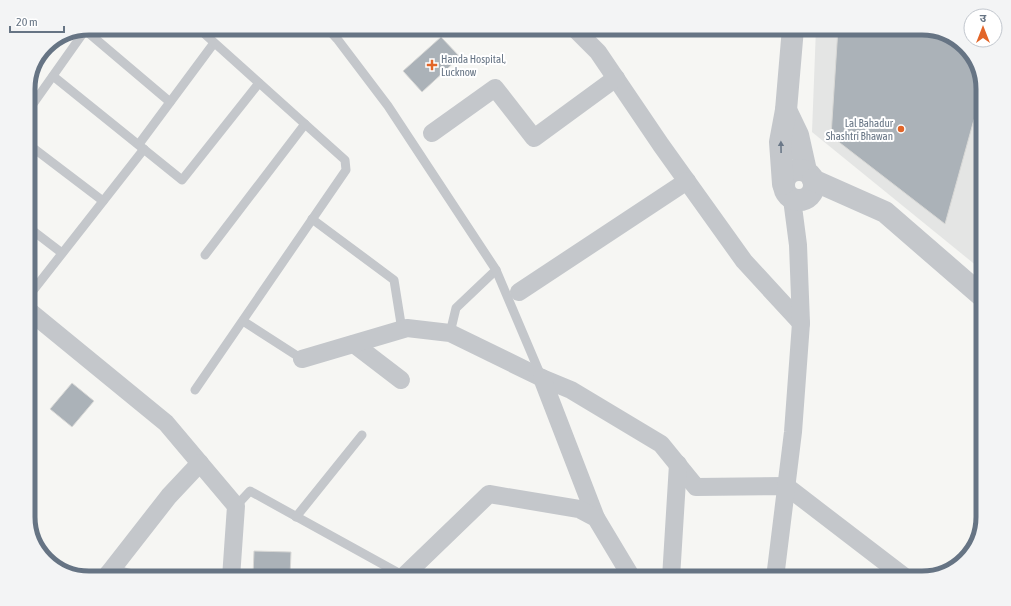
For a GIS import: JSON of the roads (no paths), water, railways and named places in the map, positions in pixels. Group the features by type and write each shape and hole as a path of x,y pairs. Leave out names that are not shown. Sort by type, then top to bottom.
{"street":[{"path":"581,35 598,52 686,181 744,261 801,323"},
{"path":"776,571 793,432 801,323 798,245 800,187 780,142 786,110 792,35"},
{"path":"432,133 495,88 534,138 616,78"},
{"path":"519,292 686,181"},
{"path":"800,187 885,212 976,291"},
{"path":"35,316 166,423 236,506 231,571"},
{"path":"302,359 407,328 450,333 542,378 571,390 661,444 696,487 786,486 897,571"},
{"path":"354,344 402,380"},
{"path":"542,378 596,518 628,571"},
{"path":"110,571 169,496 200,463"},
{"path":"672,571 678,464"},
{"path":"410,571 489,494 579,510 596,518"}],"lane":[{"path":"35,101 82,35"},
{"path":"92,35 170,102"},
{"path":"195,390 346,170 345,160 205,35"},
{"path":"333,35 388,106 496,270 542,378"},
{"path":"35,288 103,201 141,147 170,102 214,43"},
{"path":"53,76 182,180 259,83"},
{"path":"205,255 305,124"},
{"path":"35,149 103,201"},
{"path":"312,219 394,280 402,330"},
{"path":"35,232 62,253"},
{"path":"450,333 456,308 496,270"},
{"path":"242,320 302,359"},
{"path":"296,517 362,435"},
{"path":"236,506 250,491 393,571"}],"place":[{"name":"Handa Hospital, Lucknow","path":"432,65"},
{"name":"Lal Bahadur Shashtri Bhawan","path":"901,129"}]}
